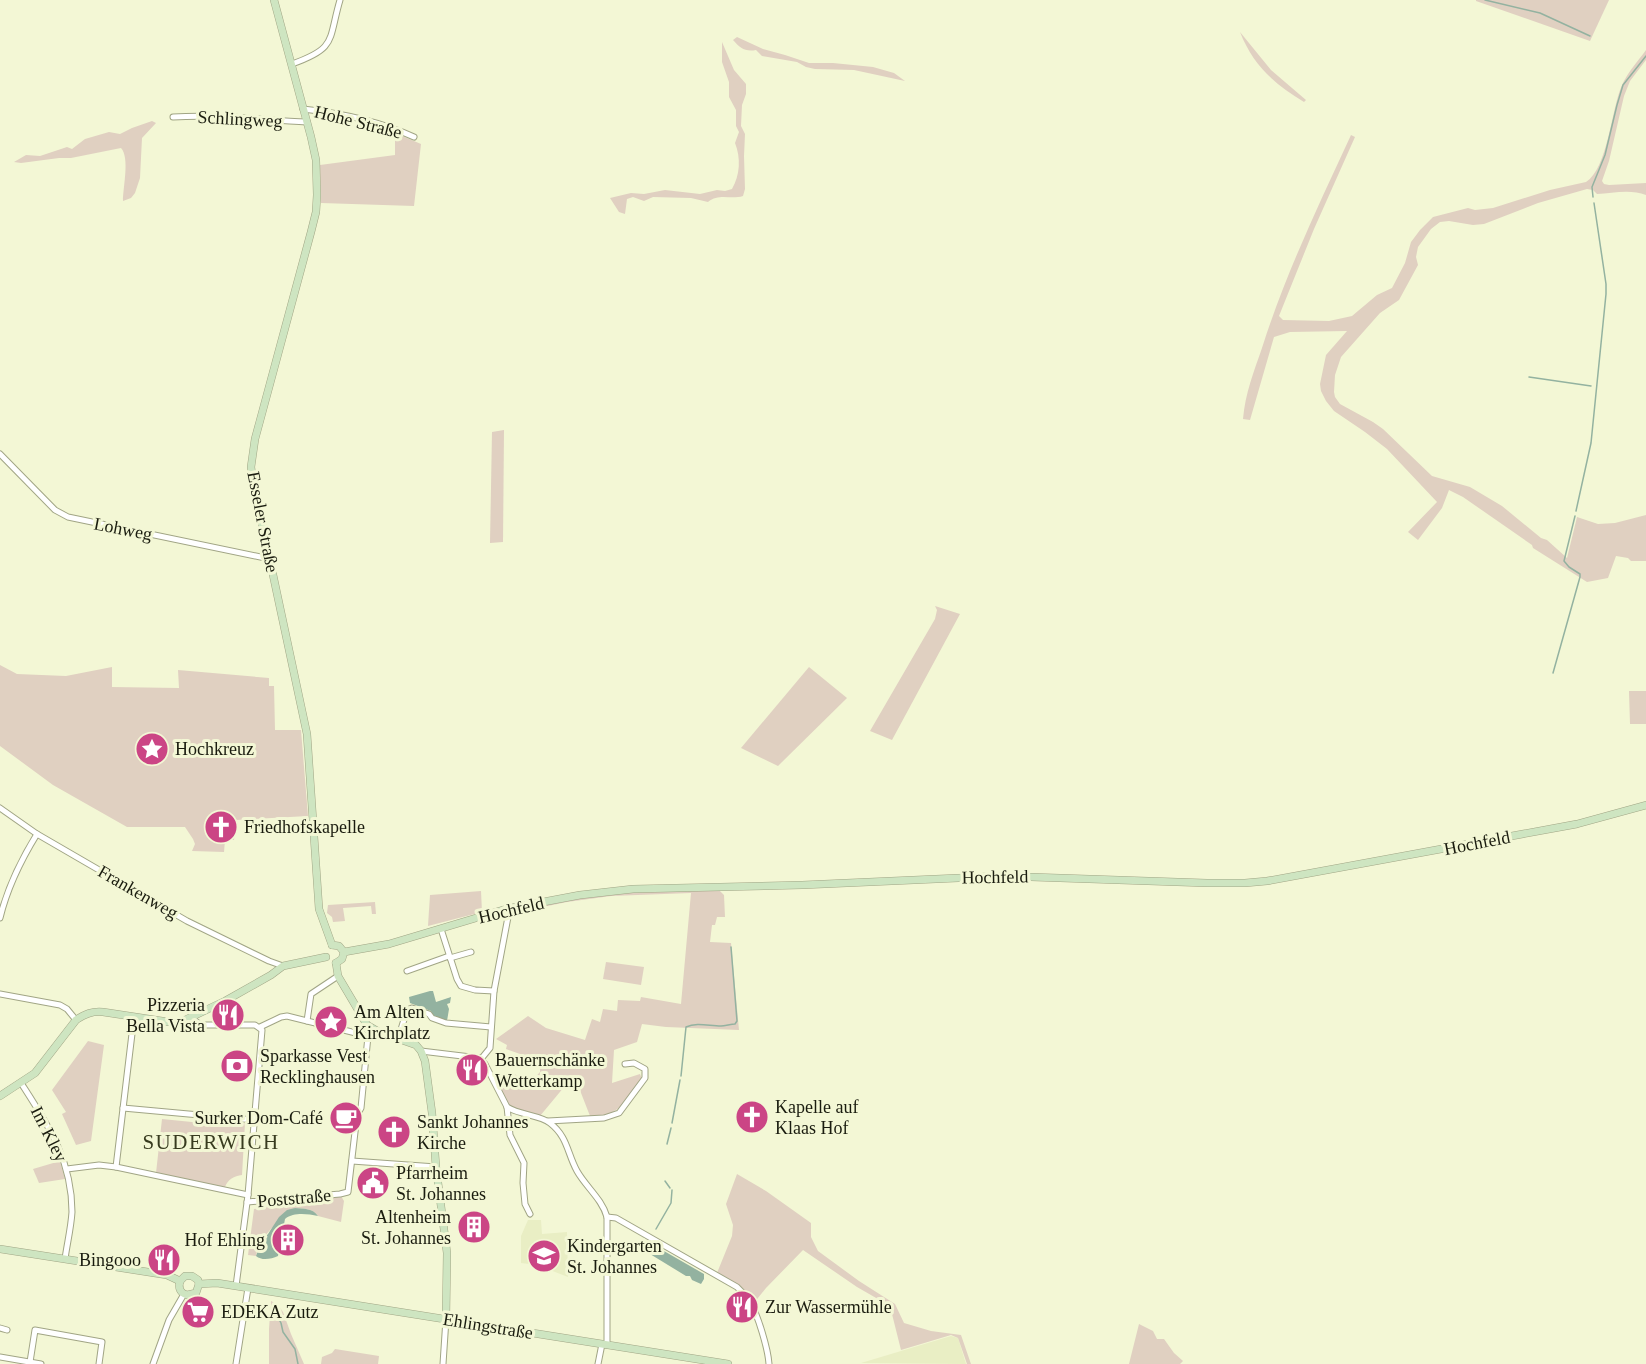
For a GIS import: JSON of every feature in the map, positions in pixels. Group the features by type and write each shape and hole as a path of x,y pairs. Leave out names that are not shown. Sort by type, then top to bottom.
{"street":[{"name":"Esseler Straße","path":"274,0 307,122 318,182 316,212 255,439 251,466 307,734 320,909 332,945"},
{"path":"292,64 317,55 328,44 340,0"},
{"name":"Hohe Straße","path":"303,109 394,128 414,137"},
{"name":"Schlingweg","path":"173,117 205,115 251,120 307,122"},
{"name":"Lohweg","path":"0,454 56,510 68,517 270,559"},
{"name":"Hochfeld","path":"344,952 389,944 506,909 633,889 802,885 1003,876 1207,883 1267,881 1577,824 1646,805"},
{"name":"Frankenweg","path":"0,808 37,834 195,925 283,966"},
{"path":"0,914 24,855 37,834"},
{"path":"481,1059 490,1048 494,991 508,916 506,909"},
{"path":"441,928 461,986 475,990 494,991"},
{"path":"332,945 339,946 344,952 342,959 336,963 329,961 326,957 327,950 332,945"},
{"path":"407,971 471,952"},
{"path":"0,1096 35,1073 76,1020 83,1015 97,1011 170,1022 191,1018 271,975 283,966 326,957"},
{"path":"336,963 339,976 371,1028 416,1045 425,1061 447,1253 443,1364"},
{"path":"307,1021 311,994 339,976"},
{"path":"0,994 60,1005 67,1009 76,1020"},
{"path":"398,1039 407,1010 411,1008 446,1023 491,1027"},
{"path":"260,1028 287,1016 368,1036"},
{"path":"116,1167 134,1017"},
{"path":"191,1018 201,1024 255,1025 262,1030 263,1034 248,1195 236,1286"},
{"path":"371,1028 368,1036 361,1108 357,1115 352,1161 436,1167"},
{"path":"421,1051 481,1059 485,1064 507,1107 510,1135 524,1163 525,1204 530,1214"},
{"path":"507,1107 513,1111 549,1121 604,1118 619,1113 645,1078 645,1070 634,1063 625,1064"},
{"name":"Im Kley","path":"21,1083 53,1135 67,1169 72,1213 65,1259"},
{"path":"123,1108 254,1120"},
{"path":"549,1121 565,1140 576,1169 604,1207 607,1217 604,1345 598,1364"},
{"name":"Poststraße","path":"247,1202 348,1192 352,1161"},
{"path":"67,1169 99,1165 116,1167 248,1195"},
{"path":"607,1217 616,1218 644,1233 737,1287 752,1304 769,1364"},
{"name":"Ehlingstraße","path":"0,1249 167,1275 180,1281 189,1275 199,1284 217,1283 728,1364"},
{"path":"180,1281 180,1291 190,1295 196,1293 199,1284"},
{"path":"236,1364 248,1288"},
{"path":"153,1364 169,1320 184,1294"},
{"path":"0,1328 7,1329"},
{"path":"30,1362 35,1330 102,1342 99,1364"},
{"path":"0,1357 41,1364"}],"shaded area":[{"path":"1476,0 1609,0 1590,41"},
{"path":"1240,32 1271,70 1306,100 1304,102 1266,73 1251,54"},
{"path":"737,37 763,49 809,63 873,67 894,73 905,81 854,70 815,69 797,62 762,56 756,50 746,50 740,47 733,40"},
{"path":"722,42 734,70 746,84 741,126 745,134 743,196 721,197 708,202 691,198 653,197 644,201 633,197 627,199 625,214 619,212 610,198 631,193 644,194 665,190 700,194 732,189 739,166 735,143 739,132 736,126 736,110 729,97 729,82 722,62"},
{"path":"1646,50 1646,60 1630,81 1624,96 1602,181 1609,185 1646,183 1646,195 1628,192 1597,194 1587,189 1538,203 1484,224 1440,222 1431,229 1418,247 1416,257 1418,265 1399,300 1380,313 1341,357 1335,375 1334,392 1340,404 1383,429 1432,476 1470,487 1502,506 1567,558 1577,517 1598,524 1615,523 1646,515 1646,561 1631,561 1628,558 1616,556 1608,578 1587,582 1533,548 1532,545 1463,497 1449,490 1442,508 1418,540 1408,532 1437,502 1387,449 1334,411 1321,391 1320,384 1326,355 1347,331 1290,332 1274,337 1250,420 1243,419 1250,383 1281,294 1351,135 1355,137 1279,316 1283,320 1329,321 1352,316 1377,295 1392,288 1405,263 1411,242 1433,217 1468,208 1475,210 1493,208 1550,190 1586,182 1593,175 1604,152 1622,85"},
{"path":"152,121 156,123 142,138 140,178 135,193 131,198 123,201 126,165 121,148 71,158 14,162 26,155 40,156 67,147 72,149 85,139 109,132 120,134"},
{"path":"395,133 421,144 414,206 321,203 320,165 395,155"},
{"path":"504,430 503,542 490,543 492,432"},
{"path":"935,606 960,614 892,740 870,731 935,619 937,610"},
{"path":"0,665 17,674 66,676 112,667 112,687 179,688 178,670 269,678 269,686 274,686 275,730 301,730 308,816 236,820 234,840 225,840 224,852 192,851 195,844 185,827 127,827 53,785 0,746"},
{"path":"809,667 847,698 778,766 741,748"},
{"path":"1629,691 1646,691 1646,724 1630,724"},
{"path":"719,890 724,895 725,917 717,917 715,925 712,925 710,942 731,943 739,1030 642,1024 637,1042 614,1050 612,1083 640,1074 642,1079 621,1106 608,1114 590,1116 574,1075 540,1116 512,1107 497,1083 514,1074 531,1082 540,1072 540,1061 506,1049 507,1045 496,1039 528,1016 546,1028 585,1040 592,1019 600,1022 603,1009 617,1011 618,1000 640,1001 641,997 681,1004 691,893 611,896 567,902 511,915 514,910 610,891"},
{"path":"481,891 482,912 428,926 430,895"},
{"path":"375,902 376,914 372,914 371,906 343,908 345,921 333,922 332,917 327,913 328,905"},
{"path":"606,962 644,967 641,985 603,979"},
{"path":"433,991 436,1002 451,997 450,1003 447,1004 449,1009 447,1021 432,1016 431,1011 410,1003 409,997"},
{"path":"88,1041 104,1045 91,1141 76,1145 62,1114 66,1112 52,1090"},
{"path":"162,1119 222,1125 223,1122 245,1123 242,1175 232,1178 225,1187 156,1173"},
{"path":"60,1161 65,1179 39,1183 33,1169"},
{"path":"737,1174 766,1191 811,1223 811,1237 818,1251 895,1304 904,1323 931,1331 961,1335 971,1364 967,1364 958,1338 951,1335 901,1350 890,1306 857,1287 803,1250 753,1304 742,1290 717,1273 732,1236 733,1225 726,1204"},
{"path":"341,1196 344,1201 341,1222 318,1216 311,1210 295,1208 266,1235 256,1256 248,1255 254,1209"},
{"path":"295,1208 311,1210 318,1216 296,1214 285,1219 278,1256 261,1259 256,1256 261,1242 279,1217 287,1210"},
{"name":"Kindergarten St. Johannes","path":"528,1220 541,1220 542,1234 567,1232 568,1277 537,1265 521,1263 521,1236"},
{"path":"649,1241 651,1254 657,1247 704,1274 701,1284 650,1254"},
{"path":"271,1301 277,1304 283,1312 304,1364 269,1364"},
{"path":"1139,1324 1153,1331 1157,1339 1164,1339 1183,1361 1180,1364 1129,1364"},
{"path":"951,1336 958,1338 966,1364 861,1363"},
{"path":"335,1349 379,1356 378,1364 321,1364 322,1357 332,1353"}],"waterway":[{"path":"1485,0 1540,13 1590,36"},
{"path":"1593,197 1592,187 1605,155 1623,85 1646,56"},
{"path":"1576,511 1591,443 1606,294 1594,203"},
{"path":"1529,377 1591,386"},
{"path":"1553,673 1580,577 1580,574 1564,561 1575,516"},
{"path":"681,1076 686,1027 699,1024 723,1026 735,1024 737,1021 731,947"},
{"path":"672,1123 680,1080"},
{"path":"667,1144 671,1128"},
{"path":"665,1181 670,1188"},
{"path":"656,1229 671,1203 672,1190"},
{"path":"741,1323 747,1312 742,1301"},
{"path":"276,1309 283,1332 295,1349 298,1364"}],"place":[{"name":"Hochkreuz","path":"152,749"},
{"name":"Friedhofskapelle","path":"221,827"},
{"name":"Pizzeria Bella Vista","path":"228,1015"},
{"name":"Am Alten Kirchplatz","path":"331,1022"},
{"name":"Sparkasse Vest Recklinghausen","path":"237,1066"},
{"name":"Bauernschänke Wetterkamp","path":"472,1070"},
{"name":"Kapelle auf Klaas Hof","path":"752,1117"},
{"name":"Surker Dom-Café","path":"346,1118"},
{"name":"Sankt Johannes Kirche","path":"394,1132"},
{"name":"Pfarrheim St. Johannes","path":"373,1183"},
{"name":"Altenheim St. Johannes","path":"474,1227"},
{"name":"Hof Ehling","path":"288,1240"},
{"name":"Kindergarten St. Johannes","path":"544,1256"},
{"name":"Bingooo","path":"164,1260"},
{"name":"Zur Wassermühle","path":"742,1307"},
{"name":"EDEKA Zutz","path":"198,1312"}],"district":[{"name":"SUDERWICH","path":"211,1142"}]}
